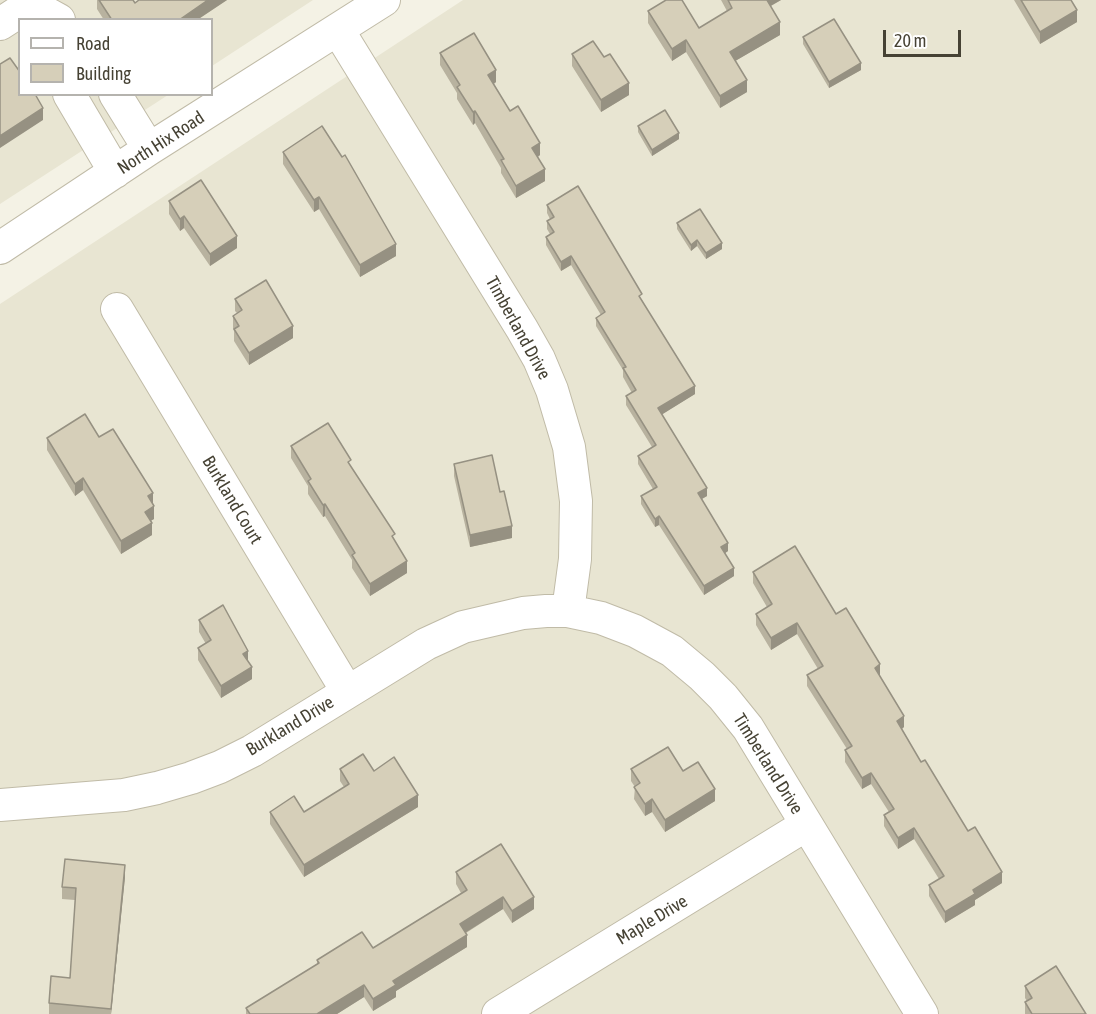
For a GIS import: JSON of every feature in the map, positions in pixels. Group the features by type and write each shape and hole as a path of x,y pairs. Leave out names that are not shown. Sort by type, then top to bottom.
{"street":[{"name":"North Hix Road","path":"0,248 149,149 384,0"},
{"path":"0,24 33,8 54,18"},
{"name":"Timberland Drive","path":"338,30 522,329 539,359 552,390 569,447 576,501 575,559 568,611 601,618 635,631 672,651 723,697 748,728 922,1014"},
{"path":"70,96 115,172"},
{"path":"116,96 149,149"},
{"name":"Burkland Court","path":"117,309 347,691"},
{"name":"Burkland Drive","path":"0,805 124,795 191,778 252,751 426,644 463,627 523,613 568,611"},
{"name":"Maple Drive","path":"498,1014 806,825"}],"shaded area":[{"path":"0,0 313,0 213,65 213,18 18,18 18,96 166,96 0,204"},
{"path":"463,0 1096,0 1096,1014 0,1014 0,304"}],"building":[{"path":"99,0 133,0 135,3 139,0 208,0 182,18 111,18"},
{"path":"666,0 682,0 699,28 732,8 728,0 767,0 780,22 730,52 747,80 720,96 686,40 672,49 648,11"},
{"path":"1021,0 1071,0 1077,10 1040,32"},
{"path":"834,19 861,63 829,82 803,37"},
{"path":"474,33 496,70 488,75 510,111 518,106 540,143 532,148 545,169 516,186 501,160 504,159 475,111 473,112 457,87 460,85 440,53"},
{"path":"593,41 604,57 610,54 629,83 601,100 572,54"},
{"path":"10,58 18,69 18,96 36,96 43,108 0,136 0,64"},
{"path":"665,110 679,133 652,150 638,126"},
{"path":"322,126 342,157 345,155 396,244 360,265 319,197 314,200 283,152"},
{"path":"201,180 237,236 210,254 184,216 180,219 169,201"},
{"path":"578,186 642,294 639,296 695,386 658,408 707,488 698,493 728,543 721,547 734,568 704,586 659,516 655,519 641,496 657,487 638,456 656,445 626,396 636,390 623,368 626,367 596,318 605,312 571,256 561,262 546,237 554,232 547,221 554,217 547,205"},
{"path":"700,209 722,243 706,253 697,240 691,245 677,223"},
{"path":"266,280 293,326 249,353 234,329 239,326 233,316 242,310 235,299"},
{"path":"85,414 99,437 113,429 153,493 148,496 154,506 145,512 152,523 121,541 83,478 75,484 47,438"},
{"path":"328,423 351,460 348,462 395,534 392,536 407,561 370,584 352,555 355,553 308,481 311,479 291,446"},
{"path":"492,455 500,492 504,491 512,526 470,535 454,464"},
{"path":"795,546 836,614 846,608 880,664 875,668 904,716 897,721 921,762 925,760 968,831 975,827 1002,872 973,890 975,894 945,912 929,885 944,876 914,828 898,838 884,815 894,809 871,773 862,778 845,750 852,746 807,675 823,666 797,623 771,638 756,614 772,604 753,572"},
{"path":"223,605 248,651 243,654 252,667 221,686 198,648 211,640 199,620"},
{"path":"668,747 683,771 698,762 715,789 665,820 652,799 645,804 634,787 640,783 631,769"},
{"path":"363,754 374,771 394,757 418,795 304,865 270,812 294,796 304,812 349,784 340,769"},
{"path":"501,844 534,897 512,911 503,897 460,924 467,935 393,981 396,985 373,999 364,985 317,1014 250,1014 246,1008 319,963 317,960 362,932 373,948 467,890 456,872"},
{"path":"65,859 125,865 111,1009 49,1003 51,976 70,978 76,888 62,887"},
{"path":"1056,966 1086,1014 1032,1014 1025,1002 1032,998 1025,986"}]}
